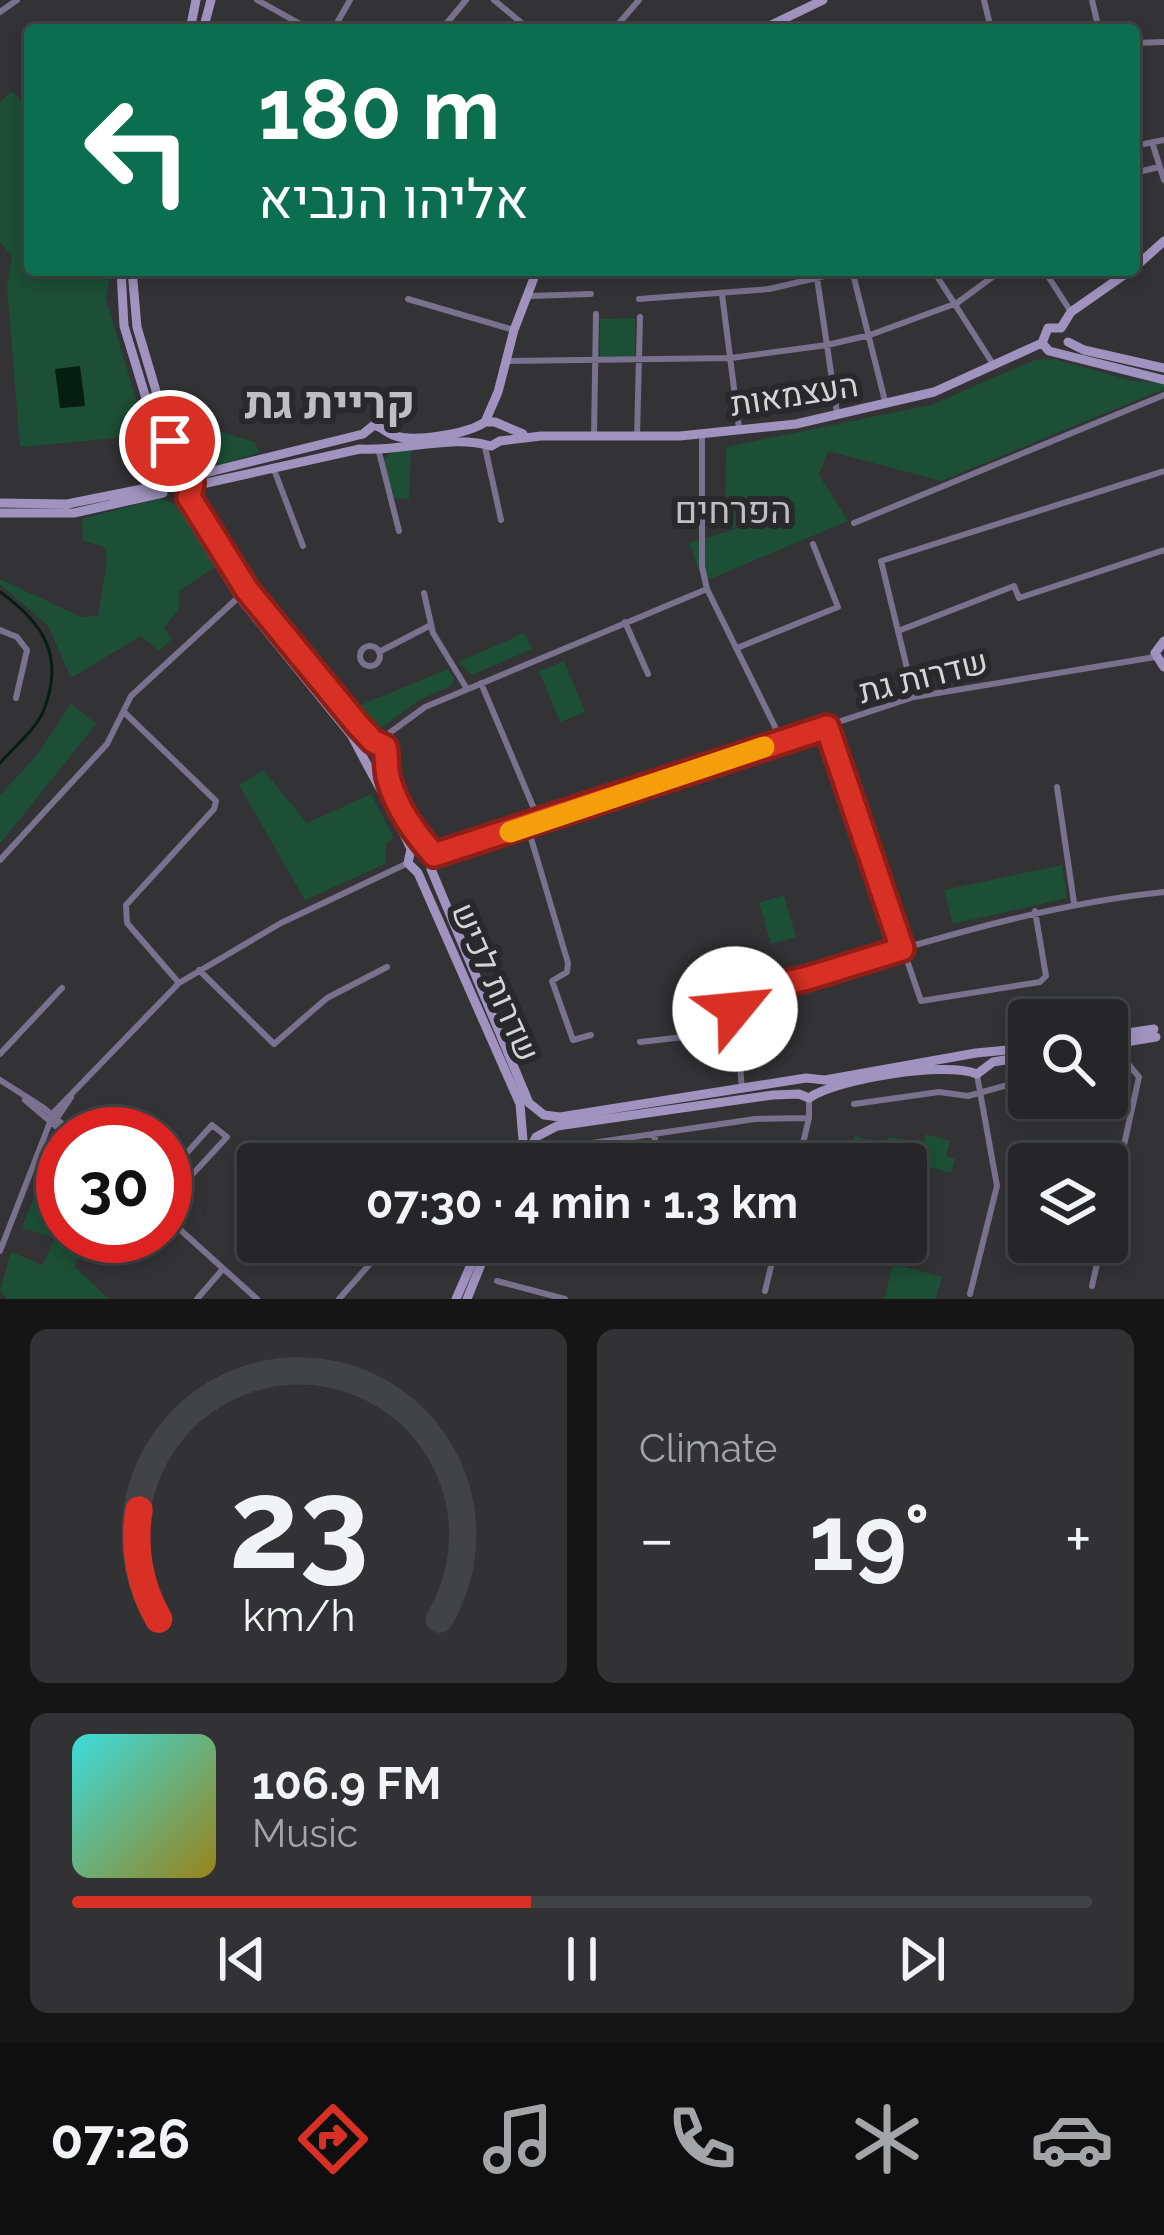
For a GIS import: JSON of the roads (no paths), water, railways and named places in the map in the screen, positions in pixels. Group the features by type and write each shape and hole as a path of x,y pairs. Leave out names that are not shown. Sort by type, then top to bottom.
{"street":[{"path":"2,6 16,0"},
{"path":"257,0 299,24"},
{"path":"446,24 466,0"},
{"path":"494,0 523,24"},
{"path":"618,24 639,0"},
{"path":"773,24 823,0"},
{"path":"1140,145 1164,140"},
{"path":"1152,142 1164,180"},
{"path":"1140,172 1159,167"},
{"path":"1140,263 1164,242"},
{"path":"121,276 124,326 183,485 243,593 337,715 384,790 411,850 408,863"},
{"path":"133,276 137,327 183,485"},
{"path":"501,520 491,466 478,433 498,392 535,276"},
{"path":"639,299 722,294 826,276"},
{"path":"854,276 886,405"},
{"path":"937,276 993,364"},
{"path":"506,361 731,358 827,345 957,303 994,276"},
{"path":"1047,276 1071,312"},
{"path":"1064,346 1061,328 1071,312 1123,276"},
{"path":"818,278 838,416"},
{"path":"527,296 591,294"},
{"path":"722,294 740,432"},
{"path":"408,299 514,330"},
{"path":"594,436 596,314"},
{"path":"638,437 640,316"},
{"name":"העצמאות","path":"483,444 541,436 702,435 838,416 955,385 1042,343 1045,330 1061,328"},
{"path":"1042,343 1049,351 1064,346 1164,368"},
{"path":"1064,346 1115,370 1164,380"},
{"path":"491,466 499,442 498,392"},
{"path":"854,523 1164,395"},
{"path":"163,489 172,502 183,485 363,434 374,425 389,433 429,436 482,424"},
{"name":"העצמאות","path":"482,424 541,436"},
{"path":"379,449 389,433"},
{"path":"363,434 379,449 399,531"},
{"path":"702,435 702,567 707,589 782,740"},
{"path":"0,503 67,504 379,449 483,444"},
{"path":"273,467 303,547"},
{"path":"914,697 881,561 1164,471"},
{"path":"0,513 74,513 163,489"},
{"path":"736,648 838,607 813,544"},
{"path":"898,631 1014,586 1019,598 1164,550"},
{"path":"360,752 364,744 402,726 425,707 707,589"},
{"path":"0,860 107,744 131,696 243,593"},
{"path":"243,593 387,755 392,788 423,845 434,855 431,869 418,873 408,863"},
{"path":"424,593 430,625 467,689"},
{"path":"625,622 648,674"},
{"path":"379,652 430,625"},
{"path":"0,630 16,637 27,650 16,698"},
{"path":"1164,641 1155,657 1164,667"},
{"name":"שדרות גת","path":"434,855 914,697 1155,657"},
{"path":"482,683 540,823"},
{"path":"124,712 216,802 124,912 127,922 179,983"},
{"path":"368,767 381,766 402,726"},
{"path":"827,727 921,1001 1040,982 1046,976 1036,911"},
{"path":"1058,787 1074,904"},
{"path":"528,826 568,963 566,972 552,981 573,1040 591,1036"},
{"path":"411,850 423,845"},
{"path":"60,1107 179,983 281,923 408,863"},
{"name":"שדרות לכיש","path":"431,869 540,1113 541,1133"},
{"name":"שדרות לכיש","path":"418,873 522,1114"},
{"path":"742,1089 736,998 744,993 1036,911 1164,892"},
{"path":"199,970 274,1043 327,998 387,967"},
{"path":"0,1054 62,988"},
{"path":"1128,1038 1158,1036 1164,1020"},
{"path":"640,1042 737,1031"},
{"path":"523,1133 1008,1057"},
{"path":"970,1294 997,1186 976,1064"},
{"path":"1124,1143 1139,1076 1128,1066"},
{"path":"0,1080 42,1107"},
{"path":"521,1143 522,1114 560,1117 800,1081 810,1091 803,1143"},
{"path":"9,1085 38,1107"},
{"path":"854,1104 939,1092 961,1096 1008,1085"},
{"path":"63,1107 76,1089"},
{"path":"37,1102 63,1101"},
{"path":"591,1143 755,1119 809,1118"},
{"path":"192,1147 212,1124 227,1137 192,1175"},
{"path":"534,1143 541,1133"},
{"path":"654,1143 656,1133"},
{"path":"0,1251 36,1160"},
{"path":"192,1240 257,1299"},
{"path":"339,1299 371,1263"},
{"path":"456,1299 475,1263"},
{"path":"467,1299 479,1263"},
{"path":"765,1291 772,1263"},
{"path":"1092,1286 1097,1263"},
{"path":"197,1299 223,1268"},
{"path":"497,1281 565,1299"}],"waterway":[{"path":"0,592 39,630 47,644 52,675 39,719 0,763"}],"district":[{"name":"קריית גת","path":"330,402"},
{"name":"הפרחים","path":"733,510"}]}
